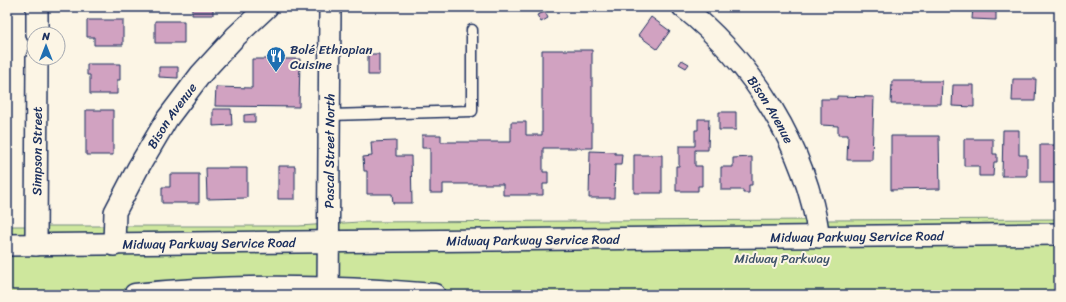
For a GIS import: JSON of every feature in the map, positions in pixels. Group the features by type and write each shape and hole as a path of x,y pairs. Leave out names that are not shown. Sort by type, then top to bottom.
{"street":[{"path":"37,7 37,26"},
{"name":"Bison Avenue","path":"114,245 115,212 138,168 167,119 201,74 235,37 267,7"},
{"name":"Pascal Street North","path":"328,291 330,7"},
{"name":"Bison Avenue","path":"683,7 725,45 748,72 772,108 805,178 817,219 819,237"},
{"name":"Simpson Street","path":"36,245 37,66"},
{"name":"Midway Parkway Service Road","path":"7,246 1059,234"},
{"path":"135,295 188,289 233,287 434,295"}],"lane":[{"path":"330,115 472,112 472,30"}],"green space":[{"name":"Midway Parkway","path":"1059,219 1059,295 7,295 7,226 299,226 359,222"}],"building":[{"path":"192,7 213,7 213,15 192,15"},
{"path":"973,7 996,7 996,20 972,19"},
{"path":"545,12 548,18 541,22 537,15"},
{"path":"651,17 670,31 657,49 638,35"},
{"path":"87,20 123,20 123,45 94,45 94,37 87,37"},
{"path":"155,21 184,21 184,43 155,43"},
{"path":"542,50 592,50 592,148 543,148 543,172 548,172 548,184 543,184 543,195 503,195 503,184 443,184 443,193 430,193 430,148 422,148 422,135 441,135 441,142 511,142 511,122 526,122 526,135 542,135"},
{"path":"368,54 379,54 379,75 368,75"},
{"name":"Bolé Ethiopian Cuisine","path":"252,59 300,59 299,107 215,106 216,87 252,88"},
{"path":"682,60 689,64 686,68 679,64"},
{"path":"87,64 120,64 120,80 117,80 117,94 90,94 90,75 87,75"},
{"path":"159,67 178,67 178,78 159,77"},
{"path":"1013,79 1036,79 1035,101 1012,101"},
{"path":"892,81 942,81 941,104 891,104"},
{"path":"953,85 974,85 974,107 952,106"},
{"path":"837,96 874,97 872,160 847,160 848,135 838,135 838,126 821,125 821,99 837,99"},
{"path":"213,109 231,109 232,125 213,126"},
{"path":"86,110 113,110 113,155 86,155"},
{"path":"719,112 736,112 736,130 719,130"},
{"path":"255,114 255,122 244,122 244,115"},
{"path":"698,119 709,119 708,150 695,150 695,166 702,166 702,186 698,186 698,191 676,191 676,166 679,166 679,146 695,146 695,130 698,130"},
{"path":"1003,130 1019,130 1019,155 1027,155 1027,176 1002,176"},
{"path":"891,136 939,136 940,189 891,190"},
{"path":"964,139 993,139 993,154 997,154 997,162 994,162 993,176 979,176 979,166 964,166"},
{"path":"396,141 396,156 411,156 412,203 393,203 392,194 367,194 367,171 364,171 363,157 372,156 371,142"},
{"path":"1040,145 1059,145 1059,183 1040,183"},
{"path":"590,151 615,152 615,154 622,154 621,165 615,165 614,198 589,198"},
{"path":"634,155 662,155 662,193 634,193"},
{"path":"752,157 752,185 749,185 749,193 743,193 743,190 721,190 721,167 733,167 733,158"},
{"path":"278,166 295,166 295,199 278,199"},
{"path":"206,168 247,168 247,198 207,199"},
{"path":"170,174 199,174 199,203 162,203 162,187 170,187"}],"place":[{"name":"Bolé Ethiopian Cuisine","path":"276,73"}]}
